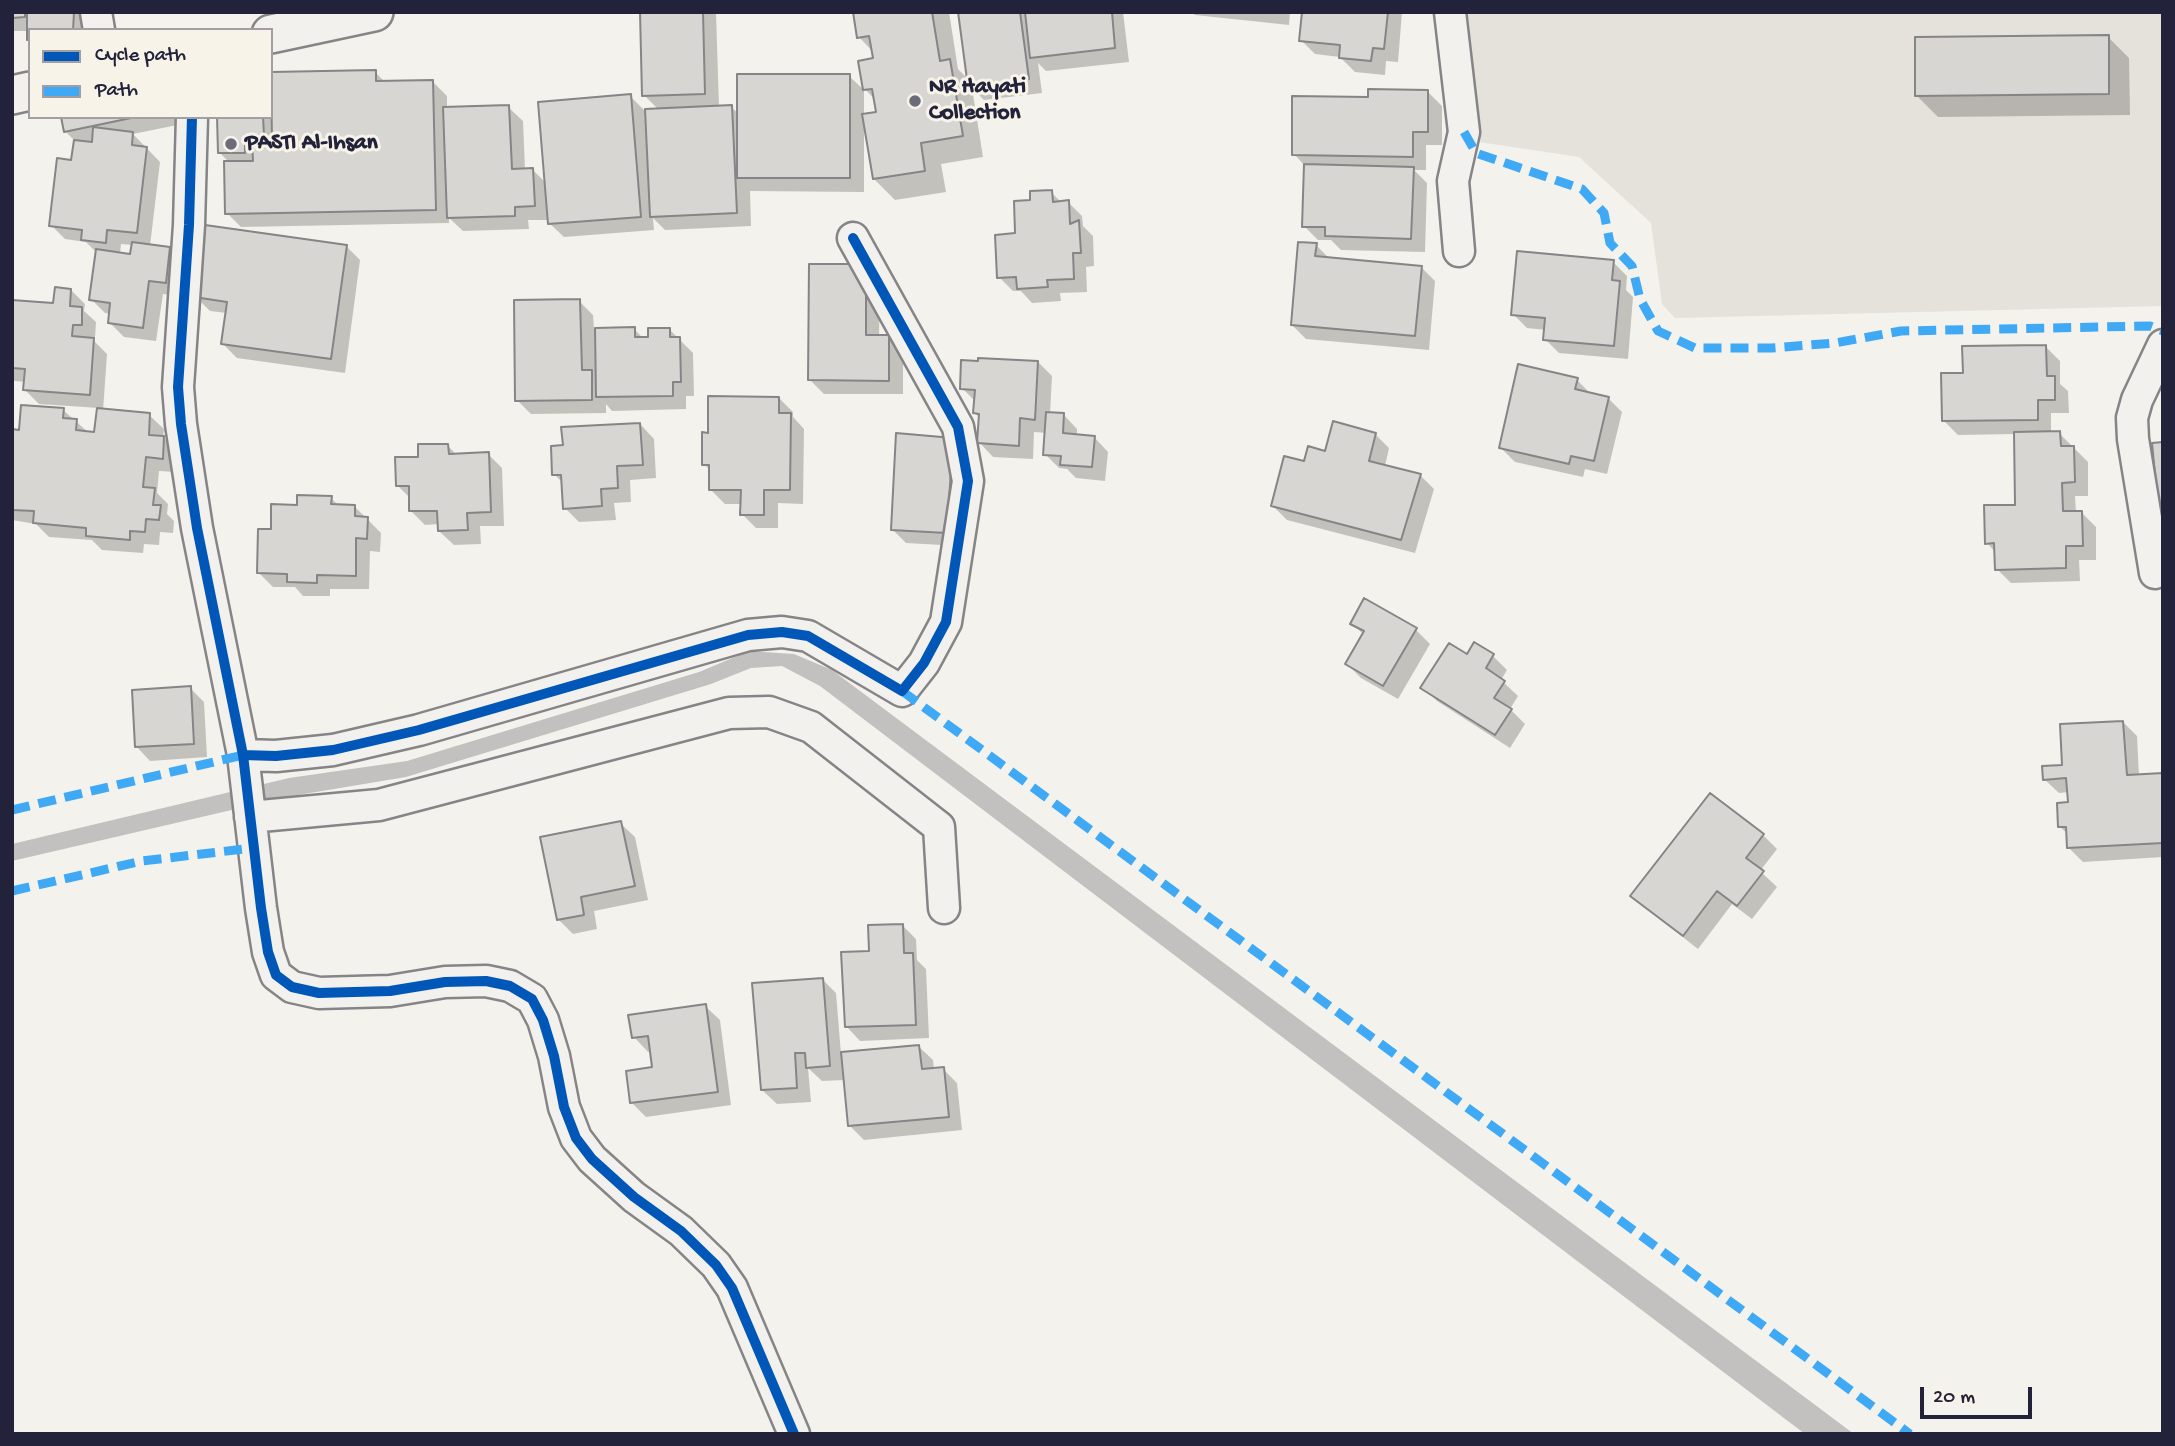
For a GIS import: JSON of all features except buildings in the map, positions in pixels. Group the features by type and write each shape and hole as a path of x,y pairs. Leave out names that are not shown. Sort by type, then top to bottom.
{"street":[{"path":"273,34 374,12"},
{"path":"1450,12 1464,132 1453,181 1459,251"},
{"path":"192,119 189,225 178,387 181,424 197,528 243,755 268,952 276,975 292,987 319,993 390,991 444,982 486,981 510,986 531,999 543,1020 565,1107 576,1138 592,1159 634,1197 681,1231 716,1265 732,1288 794,1434"},
{"path":"243,755 276,756 333,750 419,730 748,635 782,632 808,636 902,691 924,663 946,622 968,481 958,427 853,238"},
{"path":"2155,573 2132,418 2137,400 2163,345"},
{"path":"250,817 379,805 729,713 769,712 811,727 939,827 944,908"}],"shaded area":[{"path":"1466,12 2163,12 2163,306 1675,318 1662,304 1651,223 1579,157 1479,142"},
{"path":"749,651 794,654 832,670 1854,1434 1805,1434 820,686 782,666 751,668 711,684 406,777 292,796 12,861 12,844 289,778 407,761 699,672"}],"marked path":[{"path":"1464,132 1476,153 1582,189 1604,213 1610,243 1632,266 1640,299 1658,331 1695,348 1771,348 1835,343 1901,331 2150,326 2163,331"},
{"path":"902,691 1910,1434"},
{"path":"12,810 243,755"},
{"path":"12,891 142,861 253,848"}],"cycle path":[{"path":"192,119 189,225 178,387 181,424 197,528 243,755 261,908 268,952 276,975 292,987 319,993 390,991 445,982 486,981 510,986 532,999 543,1020 554,1056 564,1107 576,1138 592,1159 634,1197 681,1231 716,1265 732,1288 794,1434"},
{"path":"243,755 276,756 333,750 419,730 748,635 782,632 808,636 902,691 924,663 946,622 968,481 958,427 853,238"}],"place":[{"name":"NR Hayati Collection","path":"915,101"},
{"name":"PASTI Al-Ihsan","path":"231,144"}]}
